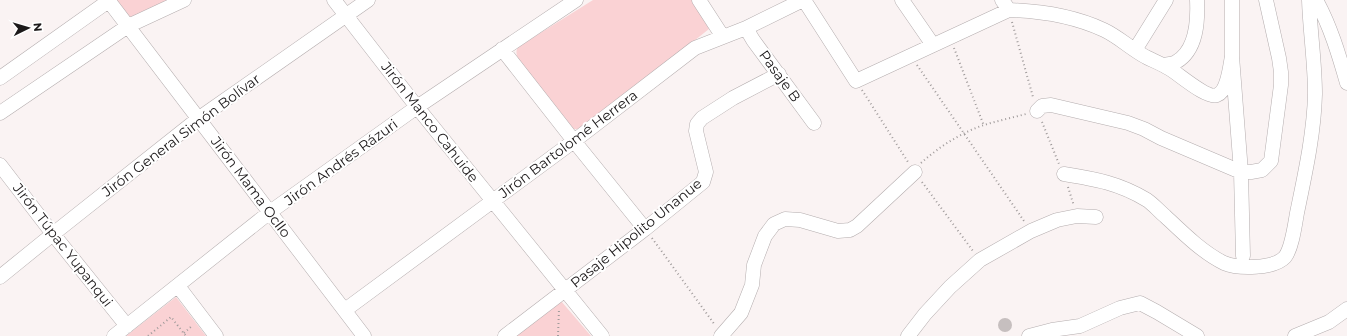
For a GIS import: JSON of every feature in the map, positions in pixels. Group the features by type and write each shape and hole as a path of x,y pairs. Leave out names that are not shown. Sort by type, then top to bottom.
{"street":[{"path":"0,78 109,0"},
{"name":"Jirón Mama Ocllo","path":"109,0 364,336"},
{"path":"0,113 128,26 184,0"},
{"name":"Jirón Manco Cahuide","path":"334,0 417,107 602,336"},
{"name":"Jirón General Simón Bolívar","path":"0,277 198,119 368,0"},
{"path":"699,0 723,37"},
{"path":"804,0 856,81 950,37 1006,5 1067,16 1105,31 1135,50 1181,75 1211,96 1221,93 1227,82 1232,56"},
{"name":"Jirón Bartolomé Herrera","path":"345,310 574,141 695,48 746,28 804,0"},
{"path":"902,0 933,45"},
{"path":"1135,50 1166,0"},
{"path":"1164,65 1176,62 1188,50 1194,35 1198,17 1197,0"},
{"path":"1232,0 1232,56 1241,172 1243,256"},
{"path":"1037,111 1042,106 1050,104 1128,123 1241,172 1262,170 1271,161 1281,85 1279,58 1266,0"},
{"path":"1064,174 1103,181 1126,188 1148,201 1193,242 1224,263 1236,267 1254,267 1276,262 1285,257 1290,245 1297,215 1312,129 1315,94 1309,0"},
{"path":"1316,0 1338,53 1347,83"},
{"name":"Jirón Andrés Rázuri","path":"114,336 270,212 567,2"},
{"name":"Pasaje B","path":"746,28 753,40 814,122"},
{"path":"502,49 645,229"},
{"name":"Pasaje Hipolito Unanue","path":"505,336 645,229 703,182 706,172 696,131 697,124 702,118 733,98 779,74"},
{"name":"Jirón Túpac Yupanqui","path":"0,165 127,326"},
{"path":"722,335 741,313 752,286 754,265 765,236 774,224 785,219 800,220 838,232 850,230 857,226 915,172"},
{"path":"908,336 950,287 980,260 1031,232 1057,220 1077,216 1096,217"},
{"path":"178,286 216,336"},
{"path":"1029,336 1052,330 1080,326 1120,308 1140,303 1197,336"},
{"path":"1295,336 1329,322 1347,309"}],"path":[{"path":"915,172 916,167 939,148 964,134 984,126 1037,111 1006,5"},
{"path":"950,37 984,126"},
{"path":"910,56 1031,232"},
{"path":"645,229 722,335"},
{"path":"558,336 560,306"},
{"path":"148,336 171,317 186,336"},
{"path":"184,333 194,324"}],"shaded area":[{"path":"113,0 177,0 130,21"},
{"path":"593,0 694,0 709,29 583,129 573,129 519,61 517,51 518,47"},
{"path":"176,297 206,336 126,336"},
{"path":"561,301 591,336 515,336"}],"building":[{"path":"1005,318 1010,320 1012,325 1010,330 1005,332 1000,330 998,325 1000,320"}]}
